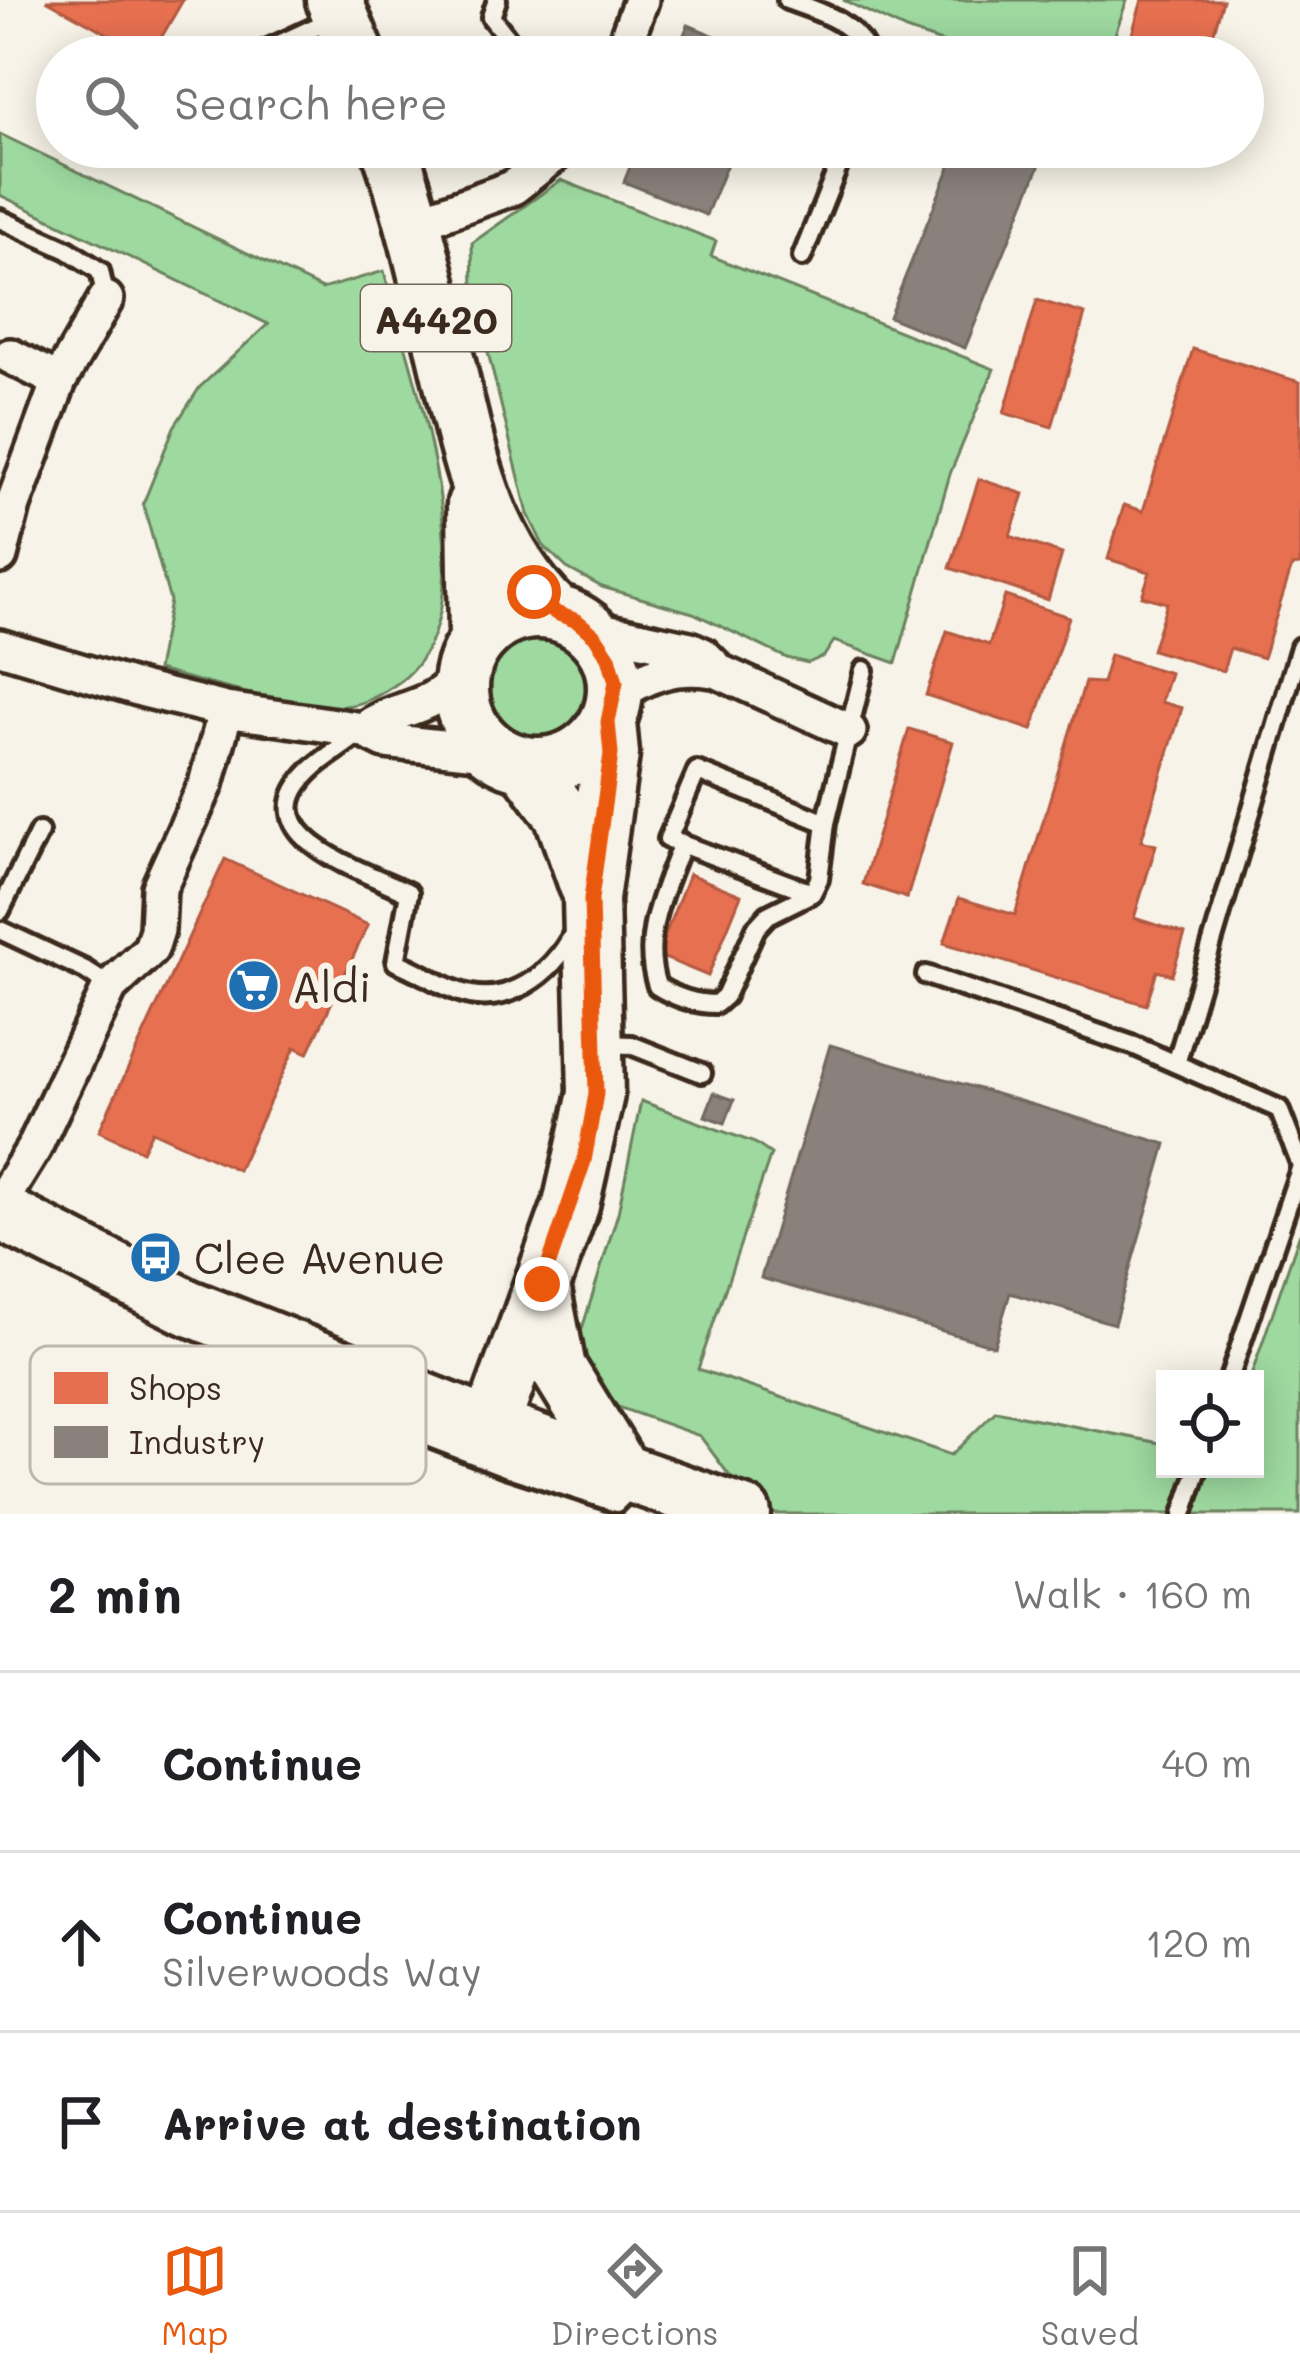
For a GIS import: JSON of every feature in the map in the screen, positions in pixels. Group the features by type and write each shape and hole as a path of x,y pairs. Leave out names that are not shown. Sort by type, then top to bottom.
{"main road":[{"name":"A4420","path":"396,168 478,490 522,575 571,620"},
{"name":"A4420","path":"469,658 478,570 473,512 478,490"},
{"path":"491,1426 584,1161 596,1094 591,899 611,754 609,657 571,620 512,616 469,658 462,700 470,725 511,759 562,814 591,899"},
{"path":"511,759 554,764 580,754 612,708"},
{"path":"0,1208 187,1307 284,1346"},
{"path":"542,1284 558,1368 632,1475"},
{"path":"426,1401 743,1514"}],"street":[{"path":"627,36 640,0"},
{"path":"413,224 512,188 537,168"},
{"path":"0,556 13,505 59,381 106,298"},
{"path":"5,356 59,381"},
{"path":"571,620 690,649 721,672 849,731"},
{"path":"0,647 226,710 363,730 385,741 511,759"},
{"path":"363,730 380,718 431,702 469,658"},
{"path":"612,708 648,674 666,669 721,672"},
{"path":"0,1208 34,1148 110,987 151,950 159,888 206,784 226,710"}],"lane":[{"path":"497,0 491,17 506,36"},
{"path":"787,0 830,15 856,36"},
{"path":"308,36 344,24"},
{"path":"802,256 838,168"},
{"path":"0,219 68,250 100,272 106,298"},
{"path":"1176,1064 1300,647"},
{"path":"682,844 650,928 652,971 657,986 671,995 716,1004 725,996 756,928 768,916 812,893 819,879 826,823 864,670"},
{"path":"363,730 308,773 290,813 299,833 317,848 410,893 396,962 472,995 501,994 551,968 591,899"},
{"path":"812,893 668,839 697,771 826,823"},
{"path":"0,911 39,832"},
{"path":"0,930 110,987"},
{"path":"926,974 1135,1046 1279,1108 1300,1166 1231,1370"},
{"path":"597,1043 631,1045 702,1073"},
{"path":"426,1437 616,1503 632,1475"},
{"path":"1183,1514 1195,1478"}],"green space":[{"path":"843,0 1127,0 1114,36 924,36"},
{"path":"0,134 36,151 36,168 71,168 322,289 384,271 426,424 444,543 442,598 429,645 402,680 360,703 324,706 251,694 157,670 170,601 143,504 174,427 200,387 268,324 0,195"},
{"path":"561,180 716,241 711,256 994,369 950,474 896,663 834,641 824,656 808,663 787,658 693,613 602,587 567,568 543,545 528,514 473,292 472,243"},
{"path":"539,631 561,635 580,647 592,666 596,688 592,710 580,729 561,741 539,745 517,741 498,729 486,710 482,688 486,666 498,647 517,635"},
{"path":"641,1101 755,1143 771,1154 698,1369 951,1455 996,1411 1156,1442 1156,1478 1264,1478 1264,1370 1253,1370 1300,1233 1300,1514 758,1514 700,1436 615,1406 581,1368 577,1345 618,1213"}],"building: Shops":[{"path":"46,0 183,0 162,36 112,36"},
{"path":"1142,0 1223,0 1213,36 1132,34"},
{"path":"1037,300 1085,314 1052,427 1004,413"},
{"path":"1193,349 1300,382 1300,565 1292,566 1263,658 1230,648 1223,671 1152,650 1167,603 1142,596 1150,572 1108,559 1124,505 1143,511"},
{"path":"979,479 1024,494 1010,536 1062,554 1048,600 950,568"},
{"path":"1005,596 1069,617 1032,730 926,695 947,631 989,645"},
{"path":"1110,655 1170,673 1161,702 1182,708 1141,841 1156,845 1134,918 1185,934 1172,975 1157,971 1146,1005 944,943 959,898 1015,915 1085,682 1102,683"},
{"path":"909,729 953,742 907,898 863,884"},
{"name":"Aldi","path":"225,859 368,925 308,1053 295,1047 238,1170 152,1131 142,1151 99,1131"},
{"path":"689,874 741,895 708,976 657,955"}],"building: Industry":[{"path":"688,25 715,36 684,36"},
{"path":"630,168 725,168 706,215 624,182"},
{"path":"949,168 1038,168 965,348 889,317"},
{"path":"830,1045 1166,1144 1114,1324 1010,1293 994,1346 761,1278"},
{"path":"714,1093 734,1100 725,1123 705,1116"}],"place":[{"name":"Aldi","path":"253,986"},
{"name":"Clee Avenue","path":"155,1257"}],"route":[{"path":"534,592 556,613 577,621 595,636 609,657 616,682 591,899 596,1094 584,1161 542,1284"}]}
